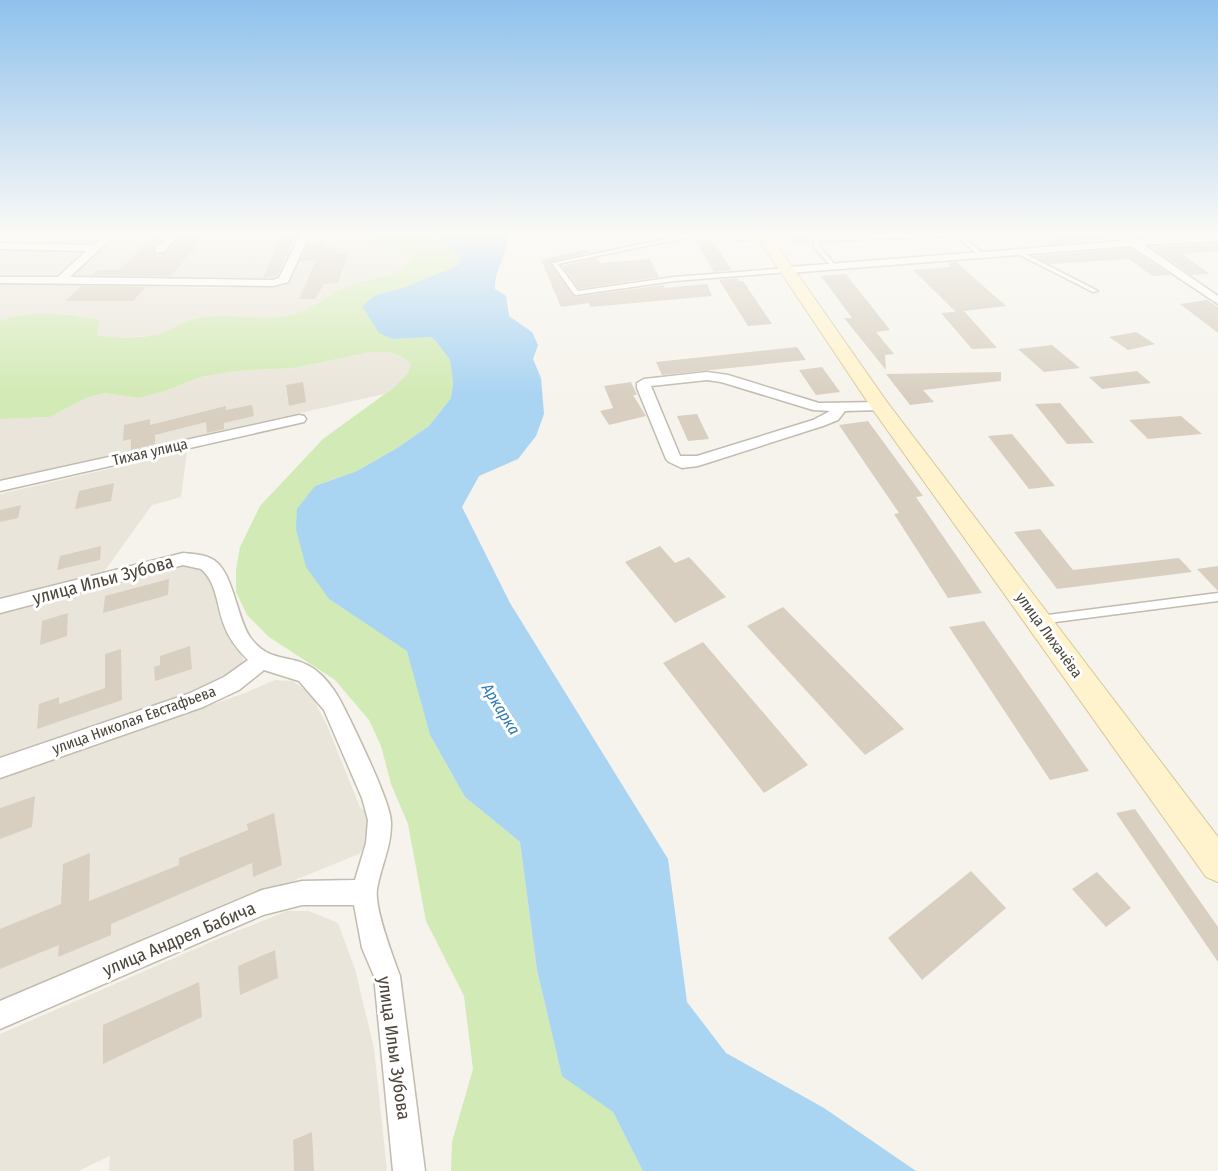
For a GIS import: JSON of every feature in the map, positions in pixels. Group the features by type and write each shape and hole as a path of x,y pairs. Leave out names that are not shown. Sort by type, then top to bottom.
{"street":[{"name":"улица Лихачёва","path":"800,287 880,406 1218,865"},
{"path":"1197,287 1218,301"},
{"path":"840,408 833,417 818,423 698,461 682,463 674,459 644,388 644,383 707,376 723,378 819,407 880,406"},
{"name":"Тихая улица","path":"0,486 299,419"},
{"name":"улица Ильи Зубова","path":"0,606 183,559 206,563 213,569 221,584 234,627 245,645 261,661 306,674 332,705 373,798 380,820 378,843 364,891 375,948 387,976 409,1171"},
{"name":"улица Николая Евстафьева","path":"0,768 175,708 249,674 261,661"},
{"name":"улица Андрея Бабича","path":"0,1015 262,903 302,893 339,894 364,891"}],"lane":[{"name":"улица Лихачёва","path":"572,287 576,293 620,287"},
{"path":"1086,287 1095,291"},
{"path":"1038,621 1218,597"}],"shaded area":[{"path":"0,287 349,287 304,312 259,319 212,317 193,319 166,332 149,336 113,338 97,335 100,320 80,316 7,318 0,321"},
{"path":"370,352 388,352 401,356 412,364 408,373 384,394 0,481 0,419 50,417 86,398 104,393 139,398 201,377 237,371 294,368"},
{"path":"187,451 181,497 152,505 103,573 0,599 0,494"},
{"path":"179,565 205,570 222,615 244,661 235,674 224,682 0,761 0,613"},
{"path":"275,680 292,681 310,693 326,723 360,807 380,825 359,854 0,1000 0,779 245,693"},
{"path":"287,911 309,911 338,923 355,969 374,1048 387,1171 109,1171 110,1156 78,1171 0,1171 0,1034"}],"green space":[{"path":"348,287 407,287 376,295 393,339 430,337 435,340 450,360 453,383 451,398 429,426 357,471 315,486 329,599 408,651 430,735 465,797 520,842 537,970 562,1075 613,1112 643,1171 451,1171 452,1142 473,1069 464,996 426,921 408,824 391,784 381,746 369,720 335,680 269,637 247,615 236,592 236,570 240,547 260,506 323,439 393,388 408,373 411,364 401,356 388,352 370,352 294,368 237,371 201,377 139,398 104,393 86,398 50,417 0,419 0,321 11,317 36,314 76,316 100,320 97,335 131,338 165,332 190,320 206,317 266,318 299,313"}],"water":[{"name":"Аркарка","path":"406,287 495,287 506,296 509,316 532,332 538,345 533,359 541,378 544,414 536,436 518,459 479,476 462,507 510,603 668,859 687,1002 726,1053 824,1108 916,1171 643,1171 613,1112 562,1076 537,970 520,842 465,797 430,735 407,651 329,599 306,567 296,529 297,509 315,486 357,471 397,448 429,426 451,398 453,383 450,360 435,340 430,337 393,339 379,333 362,306 376,295"}],"building":[{"path":"80,287 146,287 133,301 65,301"},
{"path":"304,287 322,287 315,299 299,299"},
{"path":"552,287 567,287 575,297 651,287 708,287 712,296 590,307 589,303 561,307"},
{"path":"723,287 747,287 772,324 748,326"},
{"path":"829,287 856,287 890,330 876,332 894,354 885,355 886,370 844,318 852,318"},
{"path":"930,287 984,287 1006,306 956,312"},
{"path":"1207,300 1218,307 1218,333 1180,304"},
{"path":"964,311 997,348 972,349 941,313"},
{"path":"1136,332 1155,344 1128,350 1109,337"},
{"path":"1052,345 1080,368 1044,372 1018,349"},
{"path":"797,347 806,360 662,375 656,362"},
{"path":"822,367 840,392 816,395 799,370"},
{"path":"1137,371 1151,383 1102,389 1089,377"},
{"path":"1001,372 1001,381 923,390 934,402 910,405 886,374"},
{"path":"303,382 306,402 289,406 286,385"},
{"path":"631,382 637,395 633,395 646,416 609,425 600,411 613,408 604,386"},
{"path":"1060,403 1094,443 1067,444 1035,404"},
{"path":"252,405 254,416 224,423 224,429 207,433 206,422 155,435 155,444 131,450 131,439 123,441 124,425 150,419 150,425 226,406 226,410"},
{"path":"697,414 709,439 688,441 677,416"},
{"path":"1181,416 1202,434 1148,439 1129,420"},
{"path":"868,421 923,496 916,497 982,593 948,598 894,514 899,513 839,425"},
{"path":"1012,434 1055,486 1029,489 988,436"},
{"path":"114,483 111,501 75,509 79,491"},
{"path":"21,505 18,518 0,522 0,510"},
{"path":"1040,529 1073,570 1179,558 1192,572 1057,589 1014,532"},
{"path":"101,546 100,560 57,570 60,556"},
{"path":"660,546 675,563 689,557 726,597 675,623 625,562"},
{"path":"1218,566 1218,591 1197,569"},
{"path":"169,579 168,595 103,613 105,596"},
{"path":"783,607 904,729 865,755 747,626"},
{"path":"68,613 67,636 40,645 42,621"},
{"path":"984,621 1089,771 1050,780 949,627"},
{"path":"703,642 808,765 764,793 663,663"},
{"path":"190,646 192,669 155,681 154,667 160,665 160,656"},
{"path":"121,649 122,700 37,729 39,704 59,697 59,704 105,688 105,654"},
{"path":"35,796 32,827 0,839 0,808"},
{"path":"1135,809 1218,927 1218,962 1116,813"},
{"path":"274,813 282,865 253,877 252,863 111,924 111,935 58,957 59,945 0,969 0,929 61,904 63,864 90,853 89,901 179,865 179,858 248,830 247,824"},
{"path":"971,871 1006,908 922,980 888,938"},
{"path":"1097,872 1131,908 1106,927 1072,889"},
{"path":"275,950 278,978 240,995 238,966"},
{"path":"199,982 202,1017 103,1064 103,1025"},
{"path":"312,1132 314,1171 294,1171 293,1140"}]}
